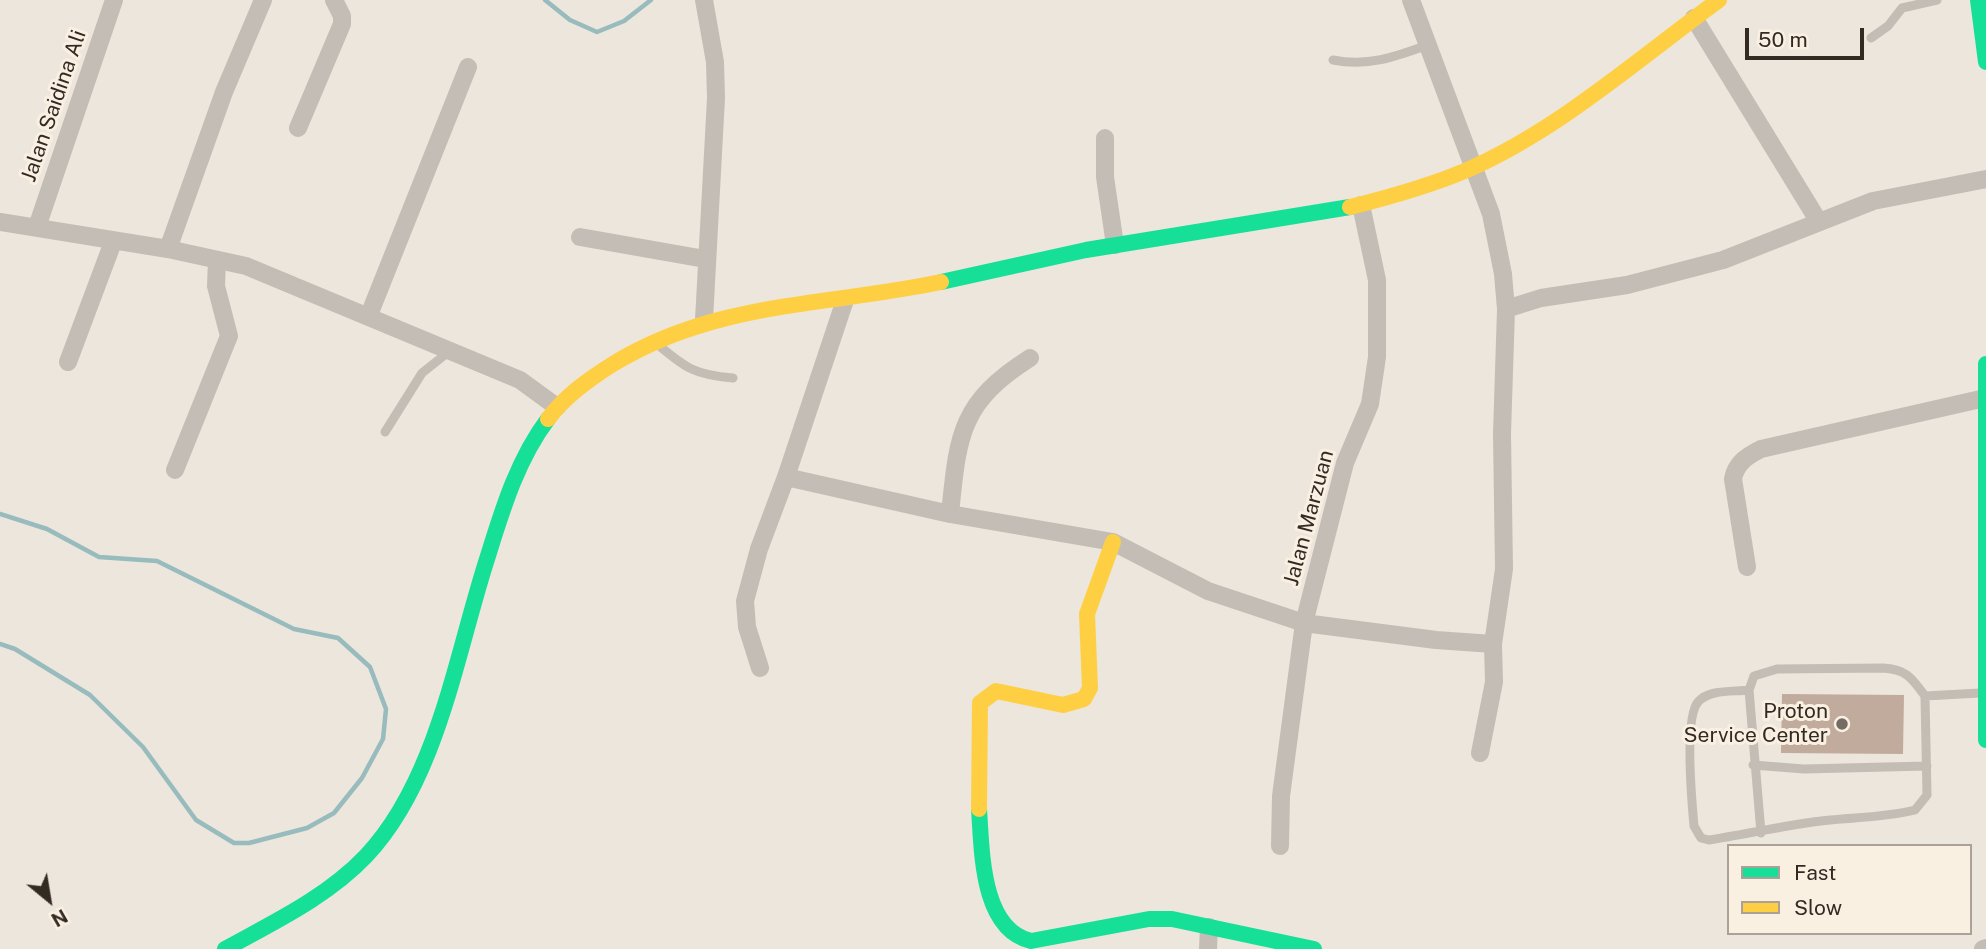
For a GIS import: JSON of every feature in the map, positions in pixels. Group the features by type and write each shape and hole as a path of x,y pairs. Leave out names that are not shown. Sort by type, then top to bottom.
{"main road":[{"path":"225,949 341,879 368,854 402,806 426,758 506,500 537,434 556,407 602,372 655,342 704,320 775,306 845,300 1115,245 1302,218 1361,205 1475,168 1557,120 1719,0"},
{"path":"1979,0 1986,62"},
{"path":"1986,0 1986,6"},
{"path":"1986,364 1986,740"},
{"path":"1113,542 1087,614 1090,688 1087,698 1081,704 1067,706 996,691 980,703 980,834 994,905 1007,930 1017,938 1031,941 1149,919 1172,919 1314,949"}],"street":[{"name":"Jalan Saidina Ali","path":"37,228 114,0"},
{"path":"167,249 223,92 263,0"},
{"path":"298,128 342,24 342,16 334,0"},
{"path":"704,0 715,62 716,98 705,258 704,320"},
{"path":"1411,0 1475,168 1499,244 1506,309 1502,433 1504,569 1493,644 1494,682 1480,753"},
{"path":"1694,18 1819,222"},
{"path":"369,315 468,67"},
{"path":"1105,138 1105,177 1115,245"},
{"path":"1506,309 1541,298 1627,285 1723,260 1873,201 1986,179"},
{"name":"Jalan Marzuan","path":"1280,846 1281,796 1304,623 1345,463 1370,404 1377,357 1377,280 1361,205"},
{"path":"0,222 167,249 246,267 452,349 520,380 556,407"},
{"path":"580,237 705,258"},
{"path":"68,362 113,242"},
{"path":"175,470 229,335 216,286 217,260"},
{"path":"760,668 747,627 746,601 759,549 845,300"},
{"path":"950,514 954,469 963,426 970,412 1003,375 1030,358"},
{"path":"1747,567 1733,479 1735,469 1749,455 1761,449 1985,398"},
{"path":"786,477 950,514 1113,542 1208,591 1304,623 1493,644"},
{"path":"1208,949 1209,928"}],"lane":[{"path":"1871,37 1888,26 1902,8 1937,0"},
{"path":"1333,60 1354,65 1376,62 1428,45"},
{"path":"655,342 683,366 701,375 733,377"},
{"path":"385,432 422,373 452,349"},
{"path":"1749,690 1709,694 1696,704 1691,722 1692,809 1694,826 1701,838 1709,840 1761,833 1808,823 1887,817 1915,810 1927,795 1925,696 1909,674 1898,668 1777,669 1755,676 1749,690 1753,765 1761,833"},
{"path":"1925,696 1985,693"},
{"path":"1753,765 1804,769 1927,766"}],"building":[{"name":"Proton Service Center","path":"1782,694 1904,695 1903,754 1781,753"}],"waterway":[{"path":"545,0 570,20 597,32 624,21 651,0"},
{"path":"0,514 47,529 99,557 157,561 294,629 338,638 370,667 386,709 383,739 362,778 334,813 307,828 249,843 234,843 196,820 143,747 90,695 15,649 0,644"}],"traffic: fast":[{"path":"1978,0 1986,62"},
{"path":"941,282 1086,250 1350,207"},
{"path":"1986,364 1986,740"},
{"path":"225,949 299,908 334,884 366,856 390,826 410,791 442,715 498,523 512,486 528,451 548,419"},
{"path":"979,809 981,846 993,905 1002,921 1015,934 1031,941 1149,919 1172,919 1314,949"}],"traffic: slow":[{"path":"1350,207 1439,181 1501,153 1598,92 1719,0"},
{"path":"548,419 578,388 613,364 652,343 692,328 773,308 941,282"},
{"path":"979,809 980,703 996,691 1063,705 1084,699 1090,688 1087,614 1113,542"}],"place":[{"name":"Proton Service Center","path":"1842,724"}]}
